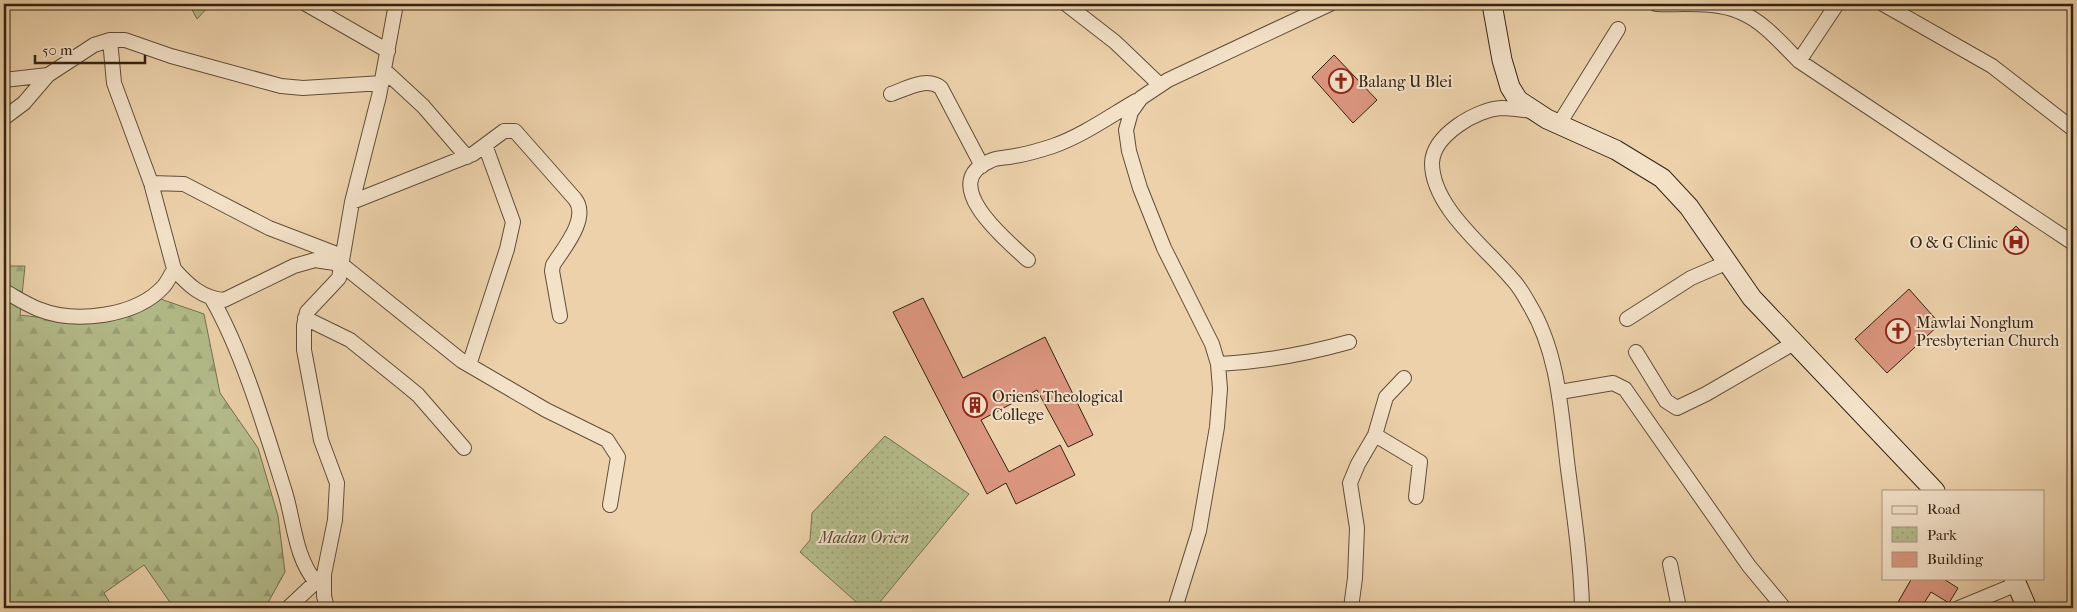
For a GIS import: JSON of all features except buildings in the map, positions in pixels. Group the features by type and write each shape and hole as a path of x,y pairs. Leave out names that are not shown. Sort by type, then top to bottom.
{"street":[{"path":"306,4 388,51"},
{"path":"326,608 320,578 335,520 337,483 321,440 314,405 304,350 305,318 307,312 338,278 352,202 383,77 396,4"},
{"path":"1066,4 1128,54 1160,85"},
{"path":"1028,260 993,228 975,202 971,179 982,166 990,160 1055,145 1142,98 1160,85 1199,64 1330,4"},
{"path":"1492,4 1502,60 1510,87 1518,100 1532,111 1616,150 1662,178 1689,207 1752,298 1934,490"},
{"path":"1656,4 1722,6 1741,12 1761,26 1799,61 2073,243"},
{"path":"1799,61 1837,4"},
{"path":"1883,4 1992,66 2073,129"},
{"path":"1558,124 1618,29"},
{"path":"110,40 114,83 151,183 174,269 194,290 212,299 224,300 232,298 294,266 315,260 342,260"},
{"path":"4,118 24,103 48,75 94,46 110,40 125,40 206,66 281,86 320,87 383,77 423,106 467,157"},
{"path":"4,80 48,75"},
{"path":"891,94 922,83 936,84 941,88 982,166"},
{"path":"1142,98 1131,112 1126,130 1129,151 1140,188 1164,248 1212,344 1218,364 1220,389 1217,428 1199,530 1175,608"},
{"path":"1532,111 1500,108 1460,124 1445,135 1436,147 1432,161 1433,178 1442,198 1460,223 1514,280 1530,306 1544,336 1560,392 1580,558 1582,608"},
{"path":"352,202 467,157 504,131 515,131 578,203 577,225 553,265 552,271 560,316"},
{"path":"469,365 507,249 513,222 485,145"},
{"path":"151,183 184,184 269,228 342,260 469,365 546,410 607,440 618,457 610,505"},
{"path":"1627,319 1692,278 1728,262"},
{"path":"4,291 38,309 53,314 72,316 101,314 120,311 145,301 165,285 174,269"},
{"path":"212,299 223,318 265,431 304,563 320,578"},
{"path":"305,318 350,340 401,381 418,396 464,448"},
{"path":"1218,364 1274,360 1350,342"},
{"path":"1636,352 1666,401 1677,408 1706,394 1794,343"},
{"path":"1351,608 1356,578 1357,528 1350,483 1358,464 1375,435 1386,397 1404,378"},
{"path":"1560,392 1613,383 1624,389 1749,566 1784,608"},
{"path":"1375,435 1420,462 1416,497"},
{"path":"1670,564 1679,608"},
{"path":"288,608 320,578"},
{"path":"1959,608 2015,581 2030,607"}],"green space":[{"path":"189,4 211,4 197,19"},
{"path":"4,266 25,266 20,315 86,323 152,296 204,314 220,393 258,448 278,516 285,572 265,608 174,608 144,565 104,593 113,608 4,608"},
{"name":"Madan Orien","path":"885,436 969,494 875,608 863,608 800,552 810,540 812,513"}],"place":[{"name":"Balang U Blei","path":"1341,81"},
{"name":"O & G Clinic","path":"2016,242"},
{"name":"Mawlai Nonglum Presbyterian Church","path":"1898,331"},
{"name":"Oriens Theological College","path":"975,405"}]}
